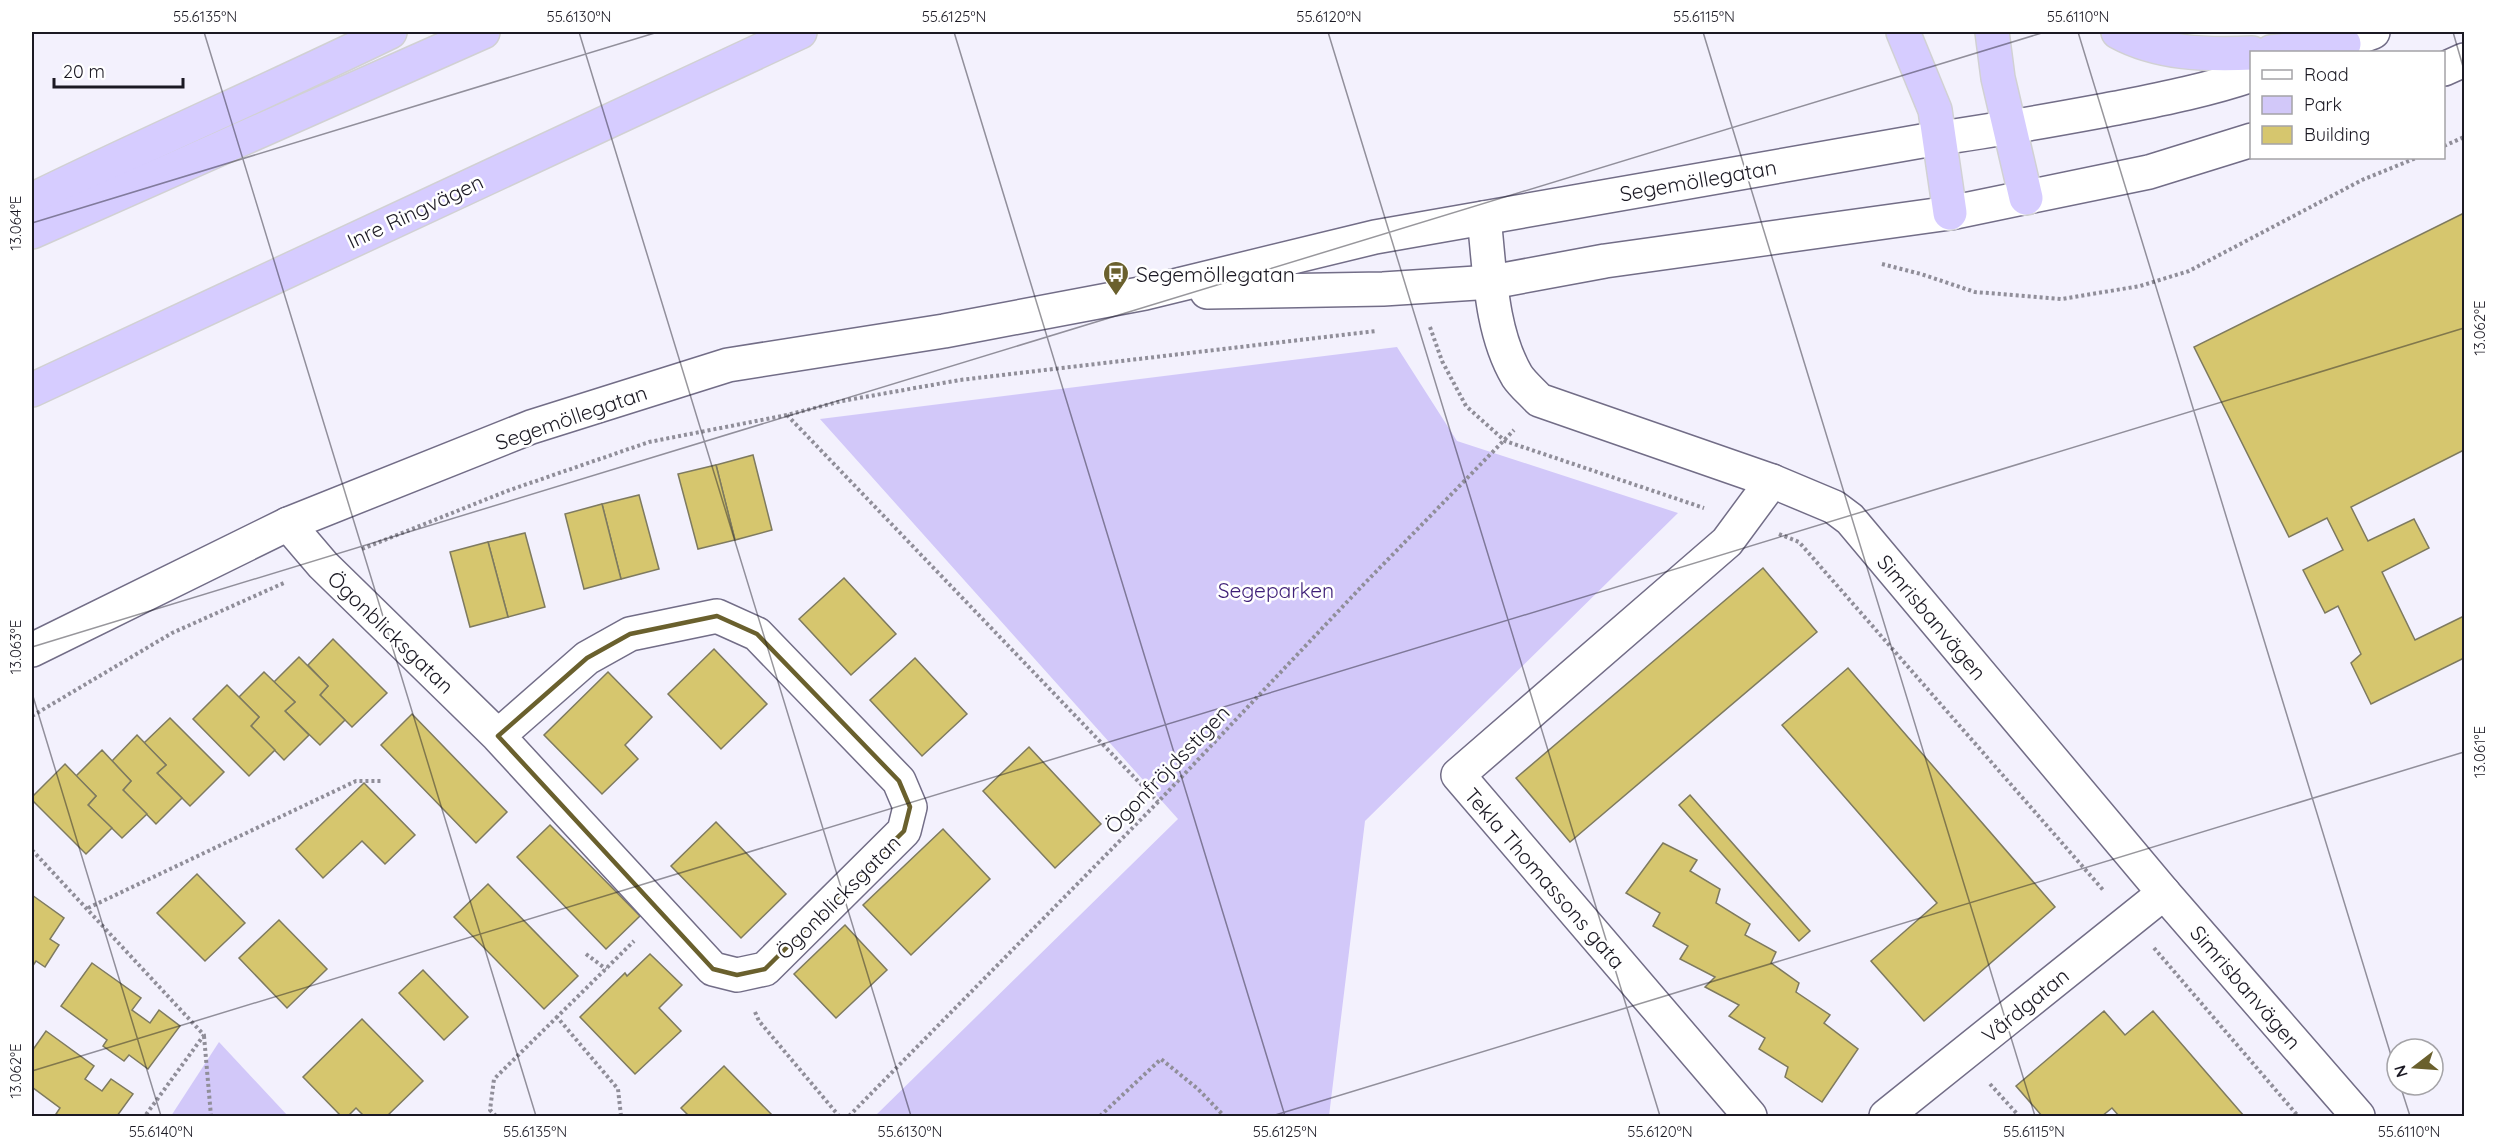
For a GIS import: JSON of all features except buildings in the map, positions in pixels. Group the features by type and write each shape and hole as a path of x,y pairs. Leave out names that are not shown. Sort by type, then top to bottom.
{"highway":[{"path":"32,200 390,32"},
{"path":"32,232 483,32"},
{"name":"Inre Ringvägen","path":"32,390 800,32"},
{"path":"725,66 819,32"},
{"path":"1903,32 1935,110 1950,213"},
{"path":"1992,32 1998,78 2026,198"},
{"path":"2118,32 2135,41 2203,55 2250,53"},
{"path":"2279,51 2346,43"}],"street":[{"path":"2445,69 2464,60"},
{"name":"Segemöllegatan","path":"32,650 288,524 531,427 728,365 898,339 1145,293 1375,237 1939,138 2010,129 2158,99 2250,76"},
{"name":"Segemöllegatan","path":"1145,293 1383,289 1492,282 1605,261 1950,213 2149,172 2250,141"},
{"name":"Simrisbanvägen","path":"1484,218 1496,317 1507,354 1518,377 1539,400 1772,481 1834,507 1850,519 2164,893 2358,1116"},
{"name":"Tekla Thomassons gata","path":"1749,1116 1458,775 1726,542 1772,481"},
{"name":"Ögonblicksgatan","path":"288,524 323,565 498,736 713,969 737,975 765,969 904,831 910,807 899,781 757,634 717,616 630,634 587,658 498,736"},
{"name":"Vårdgatan","path":"1886,1116 2164,893"}],"path":[{"path":"2445,146 2464,137"},
{"path":"1880,264 1921,274 1975,292 2062,300 2140,286 2189,272 2362,180 2414,159"},
{"path":"1419,327 1496,317"},
{"path":"1430,327 1442,361 1466,406 1505,441 1742,520 1799,542 2298,1116"},
{"path":"32,716 172,633 323,565 507,491 649,442 787,415 842,401 960,380 1387,330"},
{"path":"787,415 1158,802"},
{"name":"Ögonfröjdsstigen","path":"849,1116 1158,802 1364,584 1505,441"},
{"path":"88,908 356,781 381,781"},
{"path":"32,850 204,1035 211,1116"},
{"path":"496,1116 490,1110 495,1079 662,914"},
{"path":"586,954 606,969"},
{"path":"737,975 759,1021 839,1116"},
{"path":"557,1017 618,1089 621,1116"},
{"path":"145,1116 204,1035"},
{"path":"1100,1116 1161,1059 1198,1089 1224,1116"}],"highlighted area":[{"path":"717,616 757,634 899,781 910,807 904,831 765,969 737,975 713,969 498,736 587,658 630,634"}],"green space":[{"name":"Segeparken","path":"1397,347 1457,441 1678,513 1365,821 1329,1116 875,1116 1178,819 820,419"},
{"path":"219,1042 288,1116 171,1116"}],"place":[{"name":"Segemöllegatan","path":"1116,297"}]}
